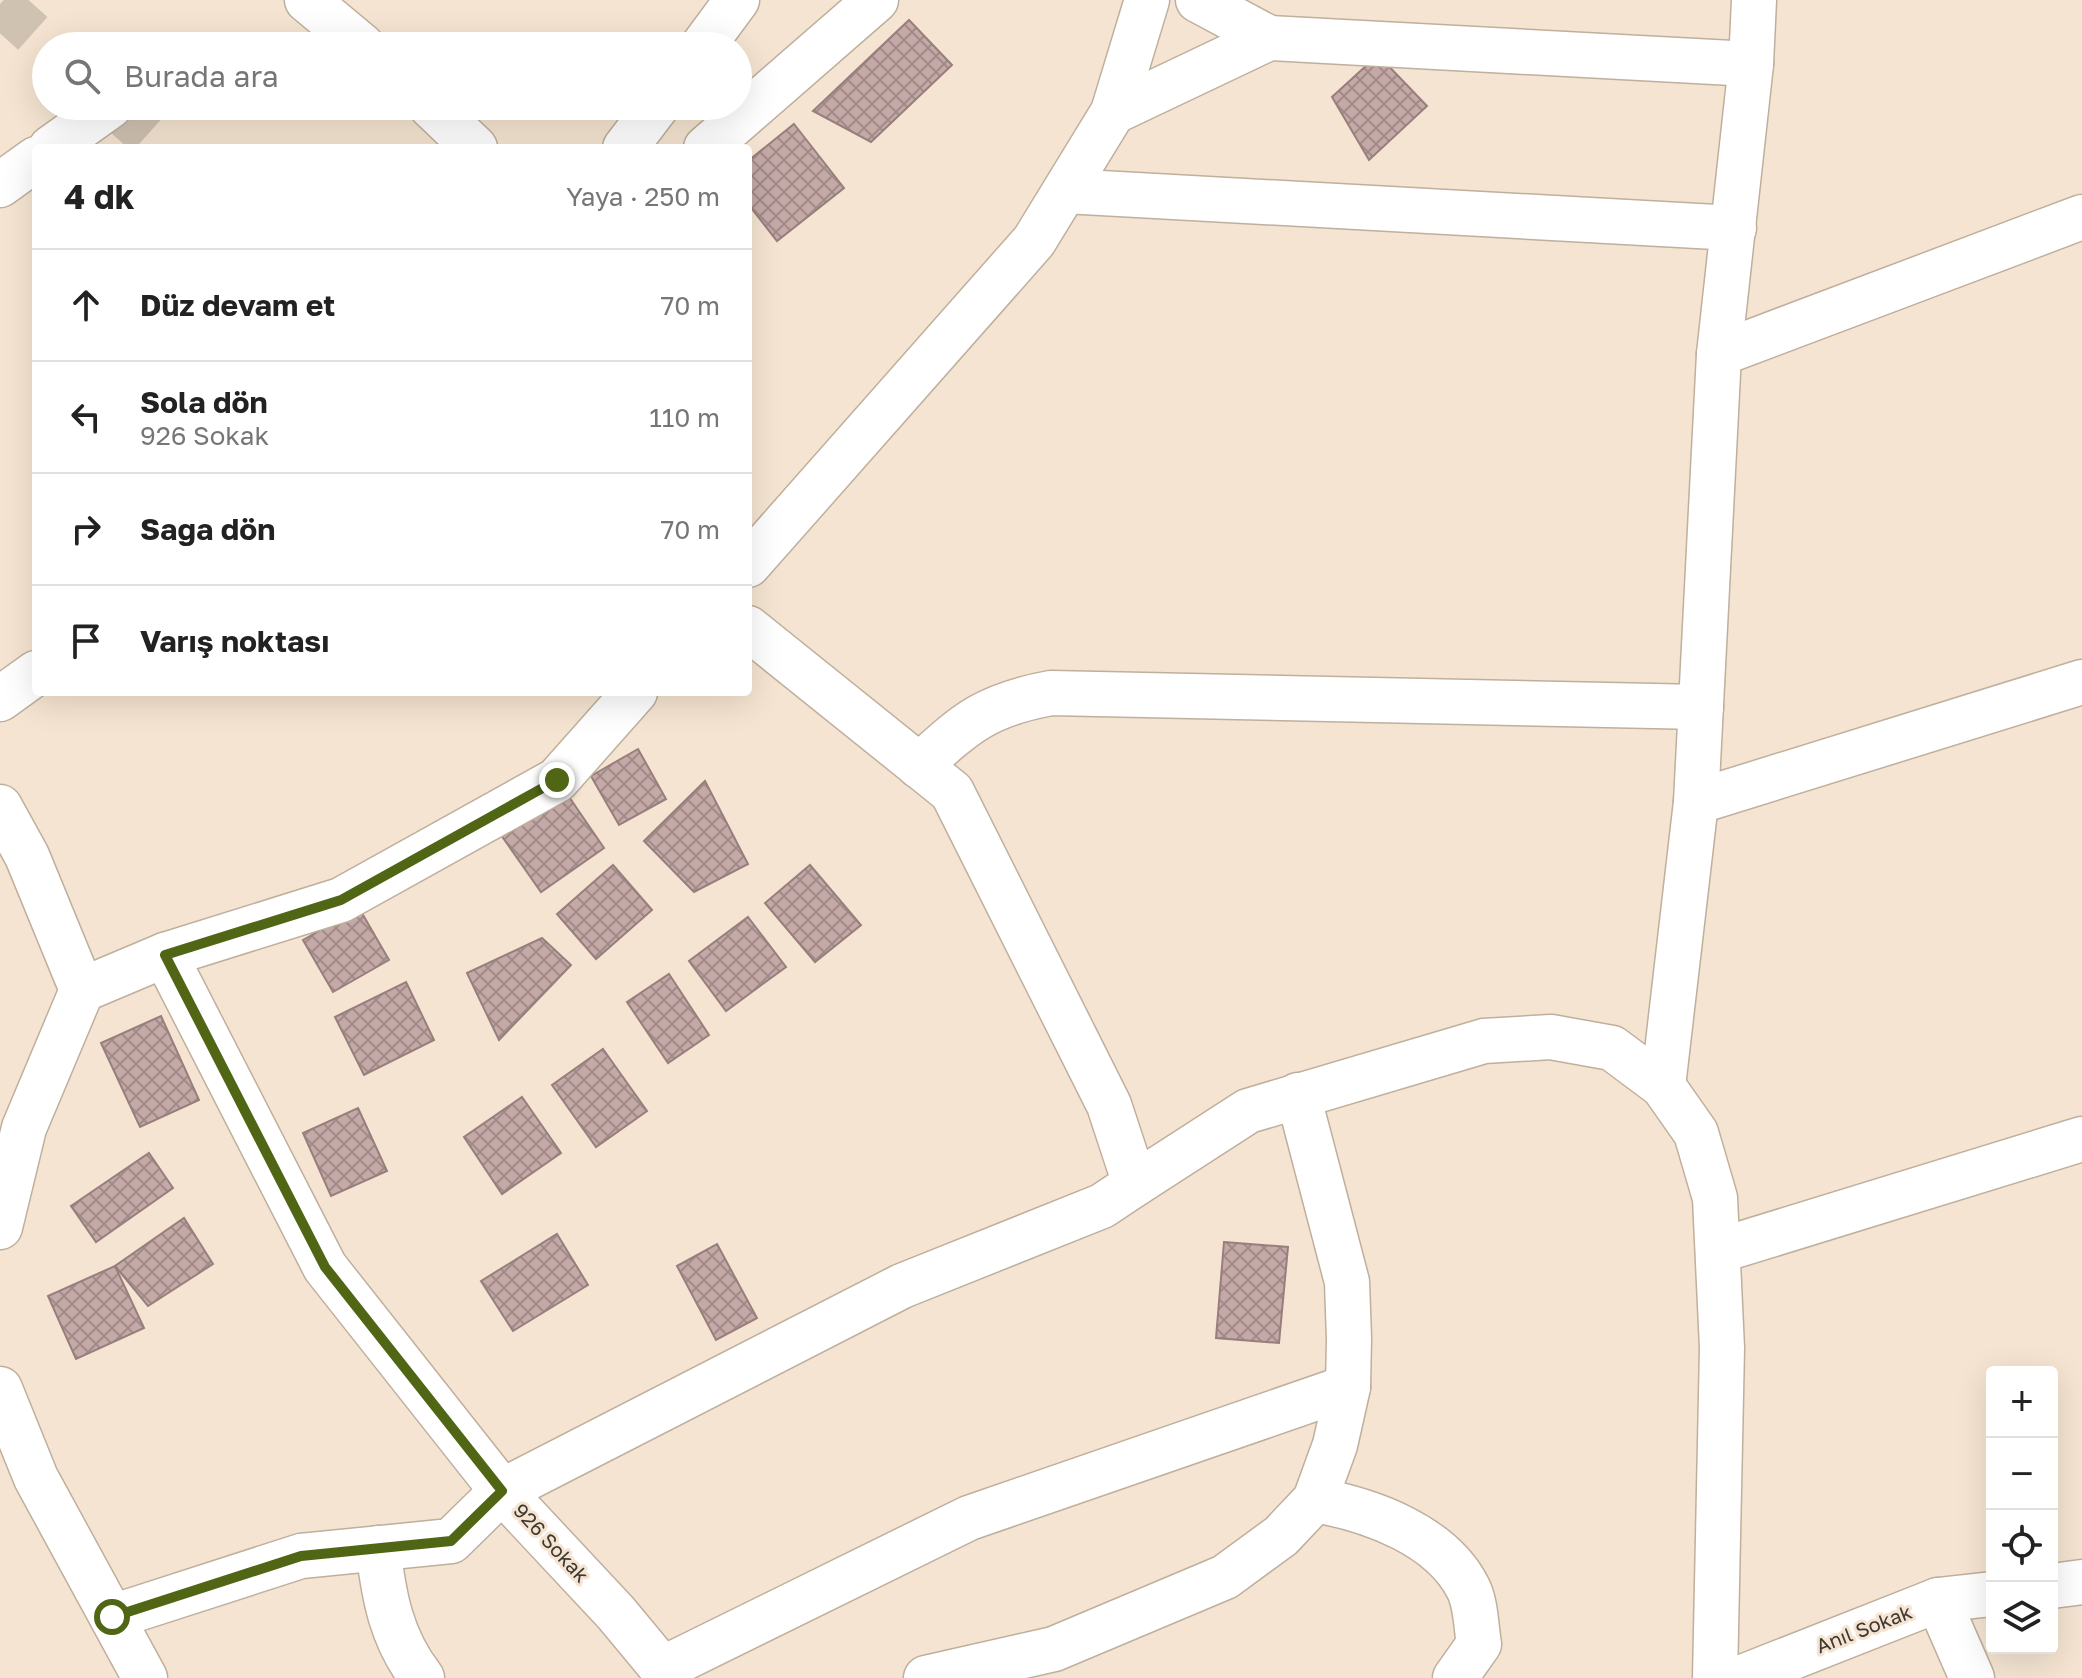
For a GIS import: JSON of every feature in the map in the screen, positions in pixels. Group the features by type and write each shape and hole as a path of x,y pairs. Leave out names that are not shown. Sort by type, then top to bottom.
{"street":[{"path":"309,0 346,32"},
{"path":"713,32 737,0"},
{"path":"752,108 876,0"},
{"path":"752,560 1034,241 1113,112 1147,0"},
{"path":"1198,0 1269,38 1751,64"},
{"path":"1663,1086 1696,802 1719,354 1751,64 1754,0"},
{"path":"1113,112 1269,38"},
{"path":"57,144 90,120"},
{"path":"446,120 471,144"},
{"path":"628,144 646,120"},
{"path":"711,144 738,120"},
{"path":"0,185 32,162"},
{"path":"1065,191 1734,228"},
{"path":"1719,354 2082,217"},
{"path":"752,631 952,792 1109,1105 1135,1184"},
{"path":"0,699 32,676"},
{"path":"1696,802 2082,682"},
{"path":"919,766 969,720 995,707 1051,693 1701,707"},
{"path":"0,1227 12,1128 82,990 165,955 341,900 557,780 631,696"},
{"path":"0,807 27,856 82,990"},
{"name":"926 Sokak","path":"165,955 325,1267 502,1491 616,1613 666,1673"},
{"path":"112,1617 301,1556 451,1541 502,1491 902,1286 1102,1206 1248,1111 1484,1041 1551,1037 1612,1048 1663,1086 1696,1133 1715,1198 1722,1348 1715,1678"},
{"path":"926,1678 1054,1649 1225,1577 1281,1536 1315,1500 1335,1445 1348,1387 1347,1282 1298,1095"},
{"path":"1718,1251 2082,1139"},
{"path":"666,1673 969,1518 1348,1387"},
{"path":"0,1389 36,1478 145,1678"},
{"path":"1315,1500 1355,1507 1406,1531 1446,1557 1470,1590 1467,1661"},
{"path":"378,1548 385,1606 402,1647 422,1678"},
{"path":"2058,1585 2082,1582"},
{"name":"Anıl Sokak","path":"1740,1678 1938,1600 1986,1595"},
{"path":"1938,1600 1972,1678"}],"building":[{"path":"909,20 952,65 871,142 813,111"},
{"path":"1378,55 1427,106 1369,160 1332,97"},
{"path":"794,124 844,188 777,241 752,209 752,158"},
{"path":"638,749 666,799 619,825 591,776"},
{"path":"705,781 748,864 694,892 644,841"},
{"path":"565,791 604,848 541,892 501,835"},
{"path":"613,865 652,910 596,959 557,914"},
{"path":"810,865 861,925 815,962 765,903"},
{"path":"359,908 389,960 333,992 303,940"},
{"path":"748,917 786,967 726,1011 689,961"},
{"path":"542,938 571,965 499,1040 467,973"},
{"path":"669,974 709,1035 668,1063 627,1002"},
{"path":"406,982 434,1040 364,1075 335,1017"},
{"path":"161,1016 199,1100 140,1127 101,1043"},
{"path":"603,1049 647,1111 596,1147 552,1085"},
{"path":"522,1097 561,1153 502,1194 464,1137"},
{"path":"358,1108 387,1171 331,1196 303,1133"},
{"path":"149,1153 173,1188 96,1242 71,1206"},
{"path":"184,1218 213,1264 148,1306 115,1266"},
{"path":"557,1234 588,1285 513,1331 481,1281"},
{"path":"1224,1242 1288,1247 1279,1343 1216,1338"},
{"path":"717,1244 757,1318 716,1340 677,1266"},
{"path":"115,1266 144,1328 76,1359 48,1296"}],"tunnel":[{"path":"0,4 32,33"},
{"path":"130,120 157,144"}],"route":[{"path":"112,1617 301,1556 451,1541 502,1491 325,1267 165,955 341,900 557,780"}]}
